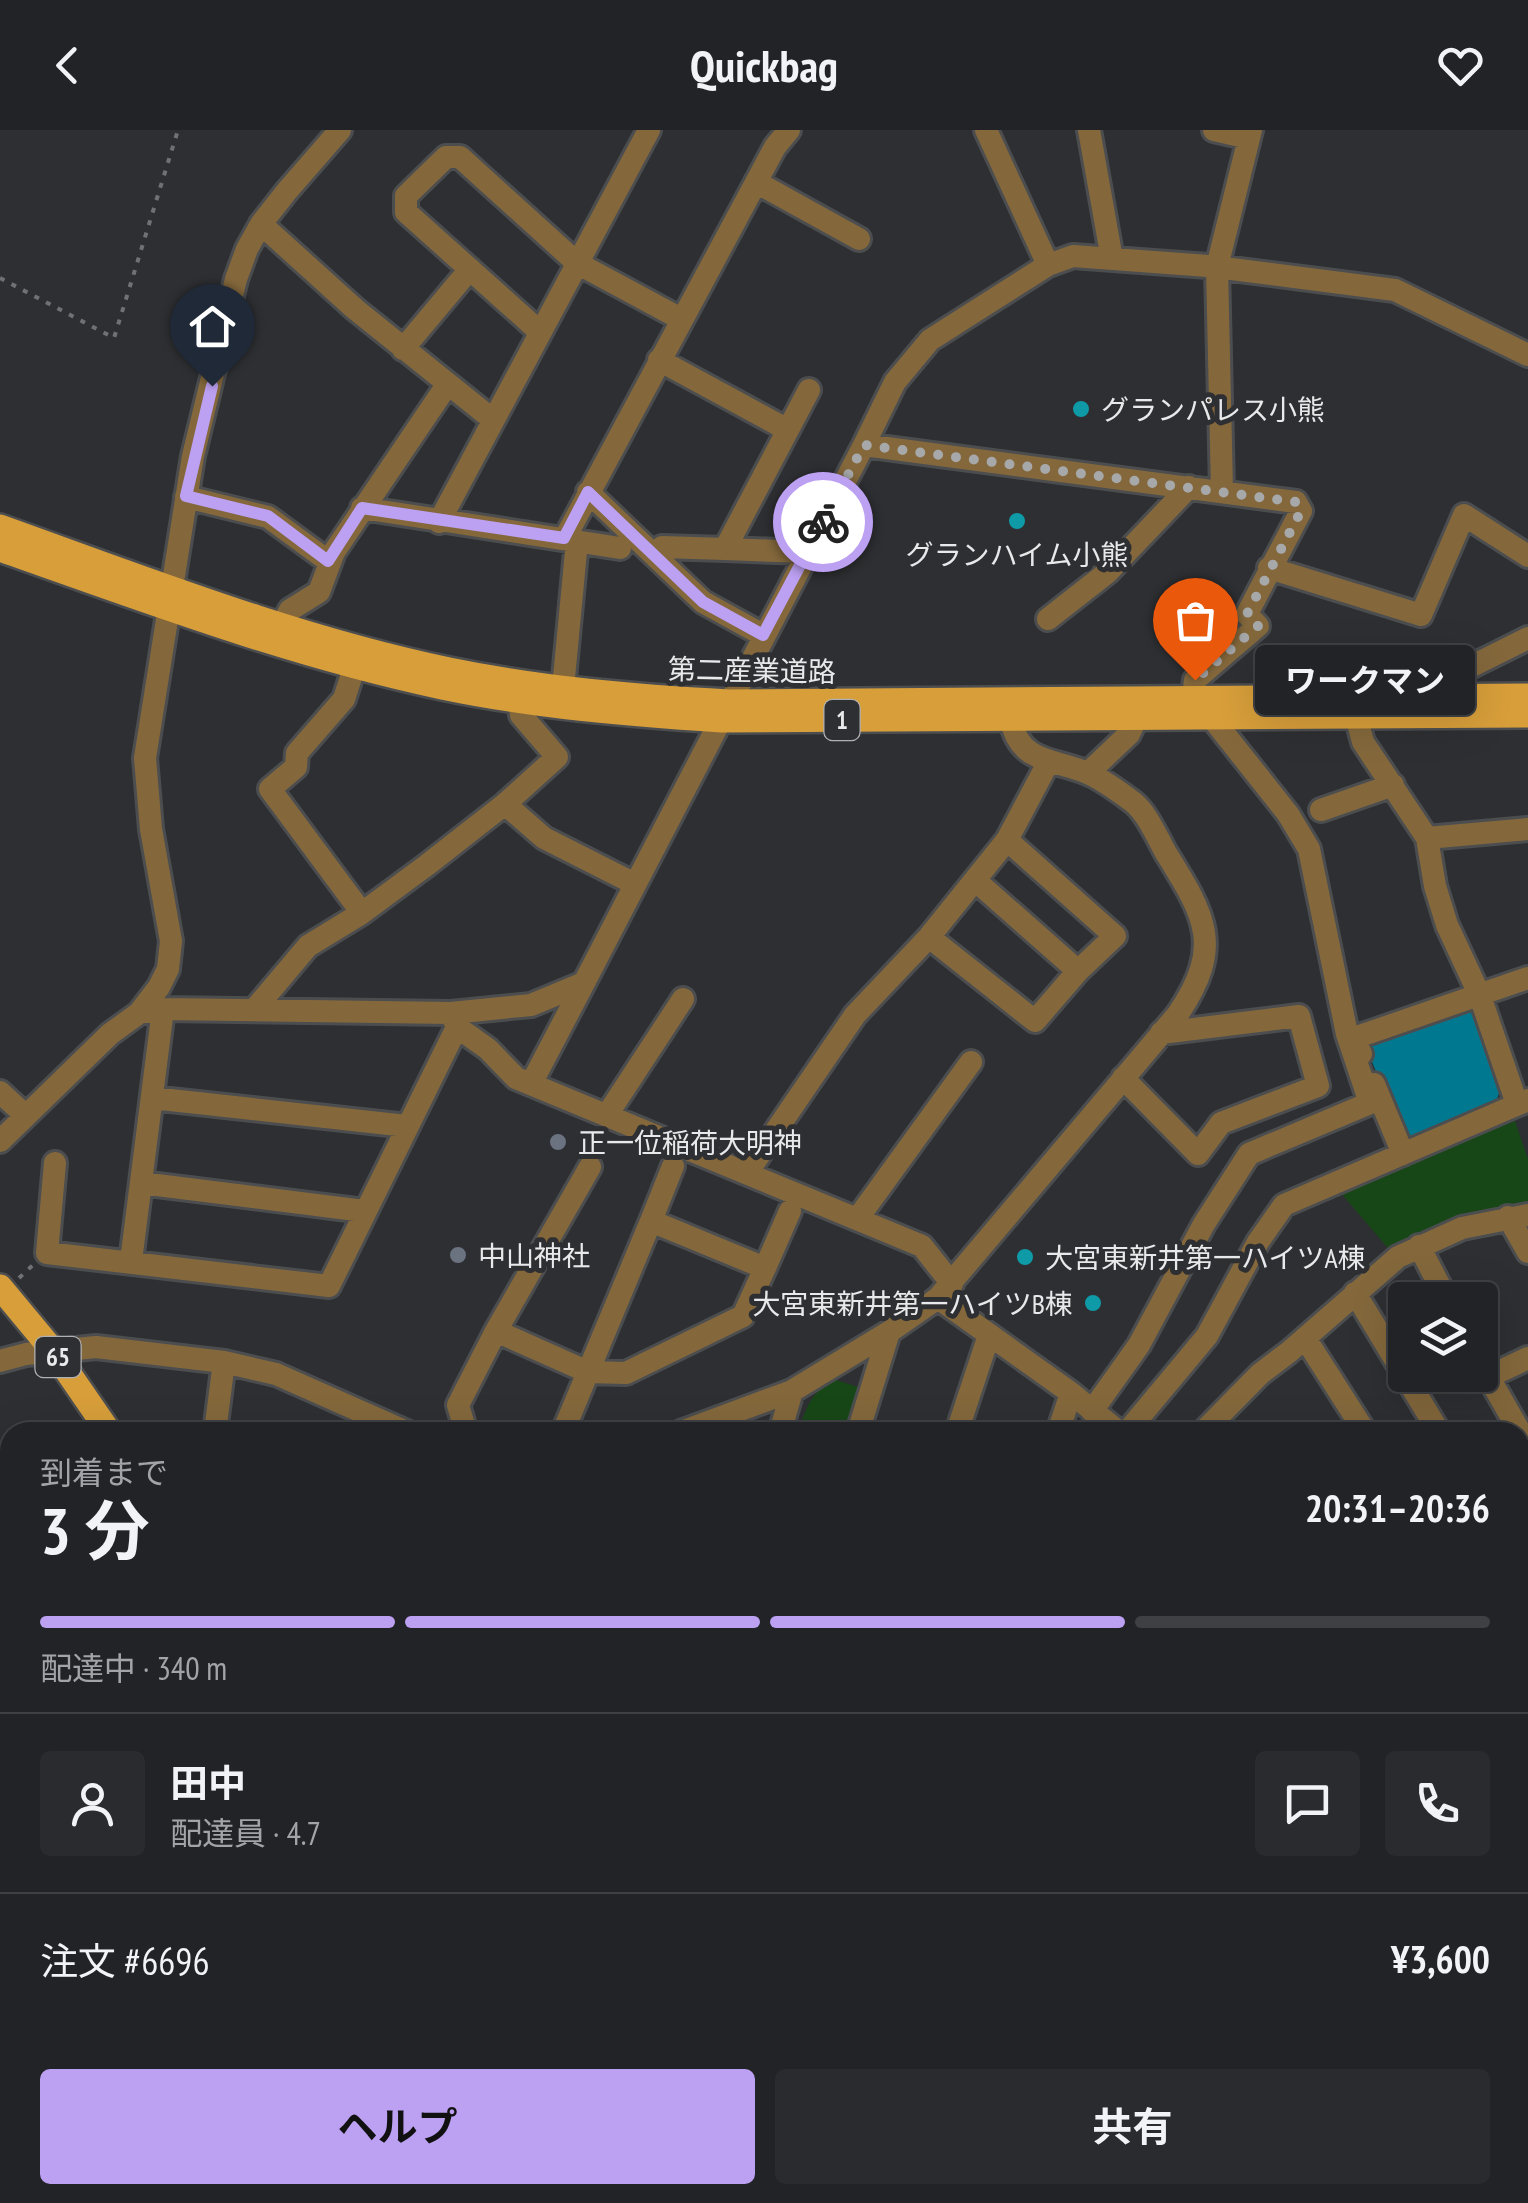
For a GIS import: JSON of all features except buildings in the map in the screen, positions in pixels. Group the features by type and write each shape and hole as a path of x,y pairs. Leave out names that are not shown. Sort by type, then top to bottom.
{"main road":[{"name":"第二産業道路","path":"0,528 170,598 355,666 443,687 638,715 1193,698 1528,696"},
{"name":"第二産業道路","path":"0,549 170,598 449,670 725,711 1012,720 1528,715"},
{"name":"65","path":"2,1289 54,1352 103,1422"}],"street":[{"path":"0,1141 110,1034 138,1012 168,969 171,942 151,829 145,758 186,496 236,279 261,224 340,130"},
{"path":"439,522 649,130"},
{"path":"563,688 571,539 588,492 775,147 789,130"},
{"path":"986,130 1048,265"},
{"path":"1089,130 1112,259"},
{"path":"1214,130 1250,134 1217,267 1222,490"},
{"path":"540,332 406,212 406,196 446,157 460,157 577,263 682,319"},
{"path":"756,182 859,239"},
{"path":"261,224 403,350 492,420"},
{"path":"532,1084 895,382 930,340 1048,265 1074,256 1217,267 1395,290 1528,354"},
{"path":"403,350 470,269"},
{"path":"659,360 788,430"},
{"path":"282,626 290,610 319,592 328,561 447,386"},
{"path":"725,549 809,390"},
{"path":"864,445 1296,502 1301,511 1247,614 1258,626 1195,680 1193,698"},
{"path":"1048,619 1108,572 1189,487"},
{"path":"588,492 703,602 763,635"},
{"path":"186,496 268,516 328,561"},
{"path":"362,508 620,548"},
{"path":"1269,568 1422,615 1464,515 1528,556"},
{"path":"662,546 806,552"},
{"path":"1442,696 1454,674 1528,638"},
{"path":"355,666 344,700 297,753 296,767 270,790 362,914"},
{"path":"254,1010 308,946 362,914 504,804 556,757 521,715 519,700"},
{"path":"1135,1422 1207,1336 1277,1211 1523,1102 1447,925 1427,838 1363,742 1356,716"},
{"path":"1092,1410 1139,1345 1204,1224 1249,1154 1370,1102 1347,1034 1309,849 1288,814 1212,718"},
{"path":"1088,773 1129,734 1136,719"},
{"path":"708,1422 792,1391 889,1332 945,1291 1161,1034 1195,988 1206,954 1204,921 1138,805 1088,773 1027,751 1015,740 1012,720"},
{"path":"747,1173 855,1016 929,937 1007,840 1049,761"},
{"path":"1321,810 1393,784"},
{"path":"504,804 544,838 636,884"},
{"path":"1427,838 1528,829"},
{"path":"929,937 1035,1021 1115,936 1007,840"},
{"path":"976,882 1078,971"},
{"path":"1403,1154 1354,1038 1528,978"},
{"path":"138,1012 254,1010 454,1020 531,1005 584,983"},
{"path":"607,1115 683,999"},
{"path":"132,1260 164,1009"},
{"path":"1124,1078 1198,1154 1221,1123 1318,1086 1299,1016 1161,1034"},
{"path":"454,1020 516,1078 747,1173 796,1203 858,1218 922,1246 945,1291 989,1335 1107,1422"},
{"path":"56,1163 47,1253 328,1286 408,1126 454,1020"},
{"path":"858,1218 971,1062"},
{"path":"0,1092 25,1115"},
{"path":"152,1098 408,1126"},
{"path":"567,1422 673,1166"},
{"path":"463,1422 458,1405 590,1167"},
{"path":"142,1183 364,1211"},
{"path":"496,1331 588,1372 626,1373 744,1316 796,1203"},
{"path":"1213,1422 1260,1374 1398,1257 1462,1228 1518,1216 1528,1252"},
{"path":"650,1221 764,1268"},
{"path":"1419,1246 1438,1282"},
{"path":"1354,1294 1434,1422"},
{"path":"861,1422 889,1332"},
{"path":"961,1422 989,1335"},
{"path":"1305,1338 1359,1422"},
{"path":"0,1362 26,1354 96,1347 224,1362 276,1374 385,1422"},
{"path":"1498,1366 1528,1358"},
{"path":"217,1422 224,1362"},
{"path":"783,1422 792,1391"},
{"path":"1497,1392 1514,1422"},
{"path":"1061,1422 1071,1393"}],"path":[{"path":"0,278 114,338 178,130"},
{"path":"2,1289 47,1253"}],"green space":[{"path":"1515,1121 1528,1159 1528,1209 1393,1254 1339,1191"},
{"path":"833,1379 868,1390 857,1422 802,1422 819,1390"}],"water":[{"path":"1465,1007 1474,1011 1500,1090 1497,1099 1413,1139 1403,1136 1367,1050 1372,1039"}],"way so far":[{"path":"823,522 864,445 1296,502 1301,511 1247,614 1258,626 1195,680"}],"place":[{"name":"グランパレス小熊","path":"1081,409"},
{"name":"グランハイム小熊","path":"1017,521"},
{"name":"ワークマン","path":"1195,680"},
{"name":"正一位稲荷大明神","path":"558,1142"},
{"name":"中山神社","path":"458,1255"},
{"name":"大宮東新井第一ハイツA棟","path":"1025,1257"},
{"name":"大宮東新井第一ハイツB棟","path":"1093,1303"}],"route":[{"path":"212,386 186,496 268,516 328,561 362,508 564,538 588,492 703,602 763,635 823,522"}]}
